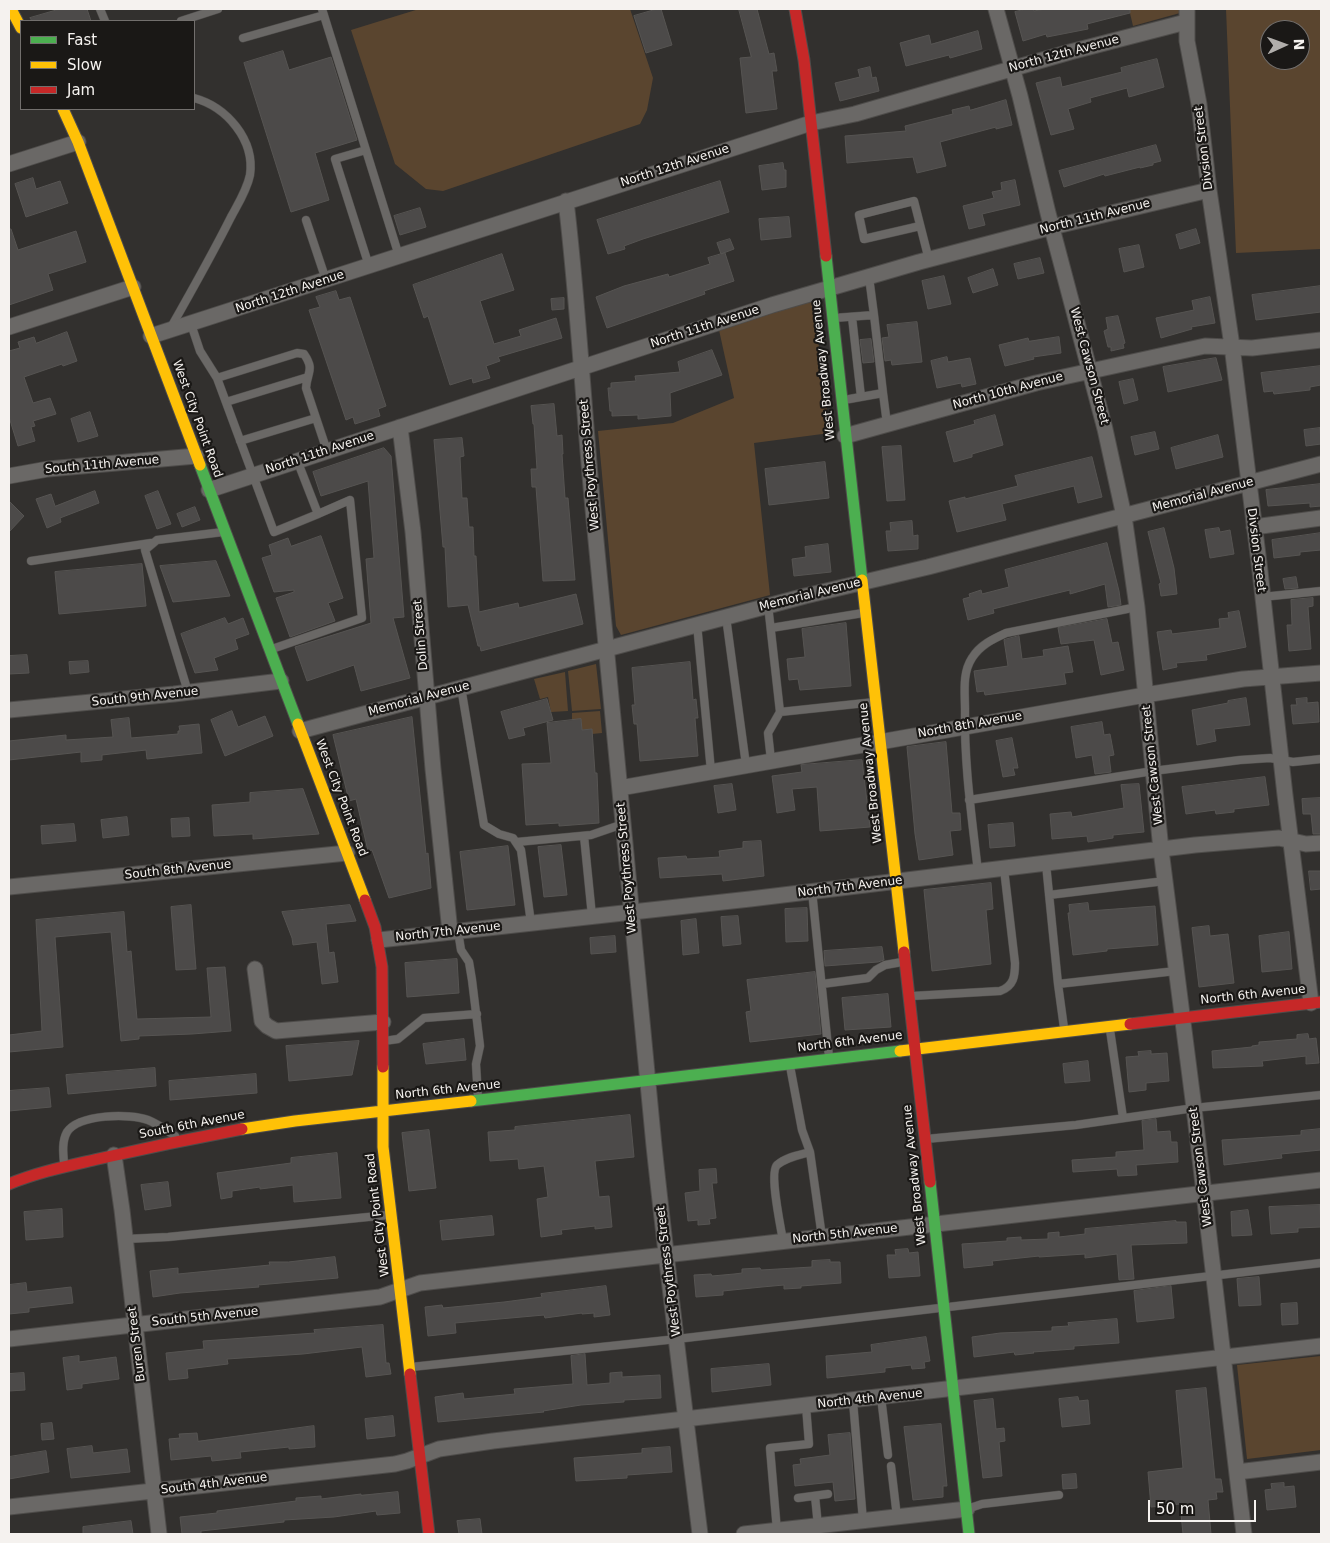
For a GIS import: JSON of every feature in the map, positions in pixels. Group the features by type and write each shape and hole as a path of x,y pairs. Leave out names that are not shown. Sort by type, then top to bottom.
{"main road":[{"path":"11,9 20,26"},
{"name":"West Broadway Avenue","path":"795,9 804,60 970,1534"},
{"name":"West City Point Road","path":"63,110 78,142 133,286 375,927 382,967 383,1146 429,1534"},
{"name":"North 6th Avenue","path":"383,1111 1316,1002"},
{"name":"South 6th Avenue","path":"10,1181 180,1140 248,1128 383,1111"}],"street":[{"name":"West Cawson Street","path":"996,9 1105,429 1124,516 1137,607 1161,850 1194,1108 1244,1534"},
{"name":"North 12th Avenue","path":"151,336 811,123 855,114 1187,15"},
{"name":"Divsion Street","path":"1187,15 1187,41 1199,104 1208,190 1232,346 1291,840 1316,1002"},
{"path":"9,164 78,142"},
{"name":"North 11th Avenue","path":"209,490 762,308 1052,227 1208,190"},
{"name":"West Poythress Street","path":"566,201 576,280 595,526 608,648 631,912 667,1254 700,1534"},
{"path":"9,327 133,286"},
{"name":"North 10th Avenue","path":"845,436 1036,383 1205,346 1252,348 1321,340"},
{"name":"Dolin Street","path":"400,427 413,532 426,696 454,932"},
{"name":"South 11th Avenue","path":"9,476 48,469 196,456"},
{"name":"Memorial Avenue","path":"300,731 726,616 928,567 1321,464"},
{"path":"1254,526 1321,518"},
{"name":"North 8th Avenue","path":"620,788 1145,694 1243,679 1321,673"},
{"name":"South 9th Avenue","path":"9,710 281,681"},
{"name":"North 7th Avenue","path":"378,940 1161,850 1279,838 1306,844 1321,843"},
{"name":"South 8th Avenue","path":"9,887 347,853"},
{"path":"255,969 262,1021 266,1026 276,1031 383,1022"},
{"name":"Buren Street","path":"114,1155 126,1239 134,1325 159,1534"},
{"name":"North 5th Avenue","path":"400,1290 420,1283 1321,1180"},
{"name":"South 5th Avenue","path":"9,1339 380,1297 400,1290"},
{"name":"North 4th Avenue","path":"419,1457 440,1450 493,1440 686,1420 1321,1346"},
{"name":"South 4th Avenue","path":"9,1507 395,1464 419,1457"},
{"path":"1237,1472 1321,1462"},
{"path":"744,1534 967,1509"}],"lane":[{"path":"184,20 218,9"},
{"path":"243,38 323,12 400,256"},
{"path":"169,330 225,229 250,175 250,160 241,132 227,116 213,106 195,98"},
{"path":"366,150 335,159 369,266"},
{"path":"920,226 864,239 859,215 914,201 929,260"},
{"path":"306,220 326,280"},
{"path":"869,277 886,424"},
{"path":"832,319 874,315"},
{"path":"852,317 861,397"},
{"path":"192,324 200,351 217,378 274,532 350,500 362,618 270,650"},
{"path":"217,378 298,353 304,354 311,371 306,388 327,451"},
{"path":"226,402 308,377"},
{"path":"841,400 883,393"},
{"path":"240,441 316,418"},
{"path":"297,460 318,514"},
{"path":"31,561 151,543 157,540 225,532"},
{"path":"151,543 145,550 188,692"},
{"path":"1262,597 1321,591"},
{"path":"768,606 780,712 768,733 771,760"},
{"path":"978,872 964,749 966,672 972,658 992,639 1006,633 1137,607"},
{"path":"771,628 866,613"},
{"path":"726,616 746,765"},
{"path":"697,624 711,771"},
{"path":"462,687 484,825 500,834 514,838 521,850 531,923"},
{"path":"780,712 877,702"},
{"path":"969,800 1153,771 1240,760 1270,758 1292,762 1321,759"},
{"path":"516,842 584,836 623,824"},
{"path":"584,836 592,916"},
{"path":"1046,864 1058,984 1065,1031"},
{"path":"910,997 1000,991 1007,989 1014,980 1015,969 1004,869"},
{"path":"1049,894 1165,881"},
{"path":"812,891 829,1059"},
{"path":"454,932 461,950 469,962 480,1046 476,1064 478,1100"},
{"path":"822,984 868,978 885,965 906,962"},
{"path":"1058,984 1176,971"},
{"path":"383,1041 398,1039 424,1018 476,1014"},
{"path":"1110,1026 1123,1118"},
{"path":"789,1064 802,1130 810,1152 822,1237"},
{"path":"925,1140 988,1134 1008,1130 1076,1125 1194,1108 1321,1094"},
{"path":"64,1167 64,1139 68,1131 80,1121 121,1116 138,1117 160,1125 180,1140"},
{"path":"783,1241 774,1169 788,1158 810,1152"},
{"path":"126,1239 178,1236 390,1214"},
{"path":"409,1367 677,1339 1321,1262"},
{"path":"881,1397 888,1455"},
{"path":"853,1401 863,1521"},
{"path":"777,1531 770,1448 809,1444 806,1406"},
{"path":"891,1466 897,1517"},
{"path":"798,1498 828,1494"},
{"path":"967,1509 982,1504 1059,1495"},
{"path":"815,1496 818,1526"}],"shaded area":[{"path":"419,9 630,9 653,78 647,110 640,124 443,191 426,189 395,164 351,30"},
{"path":"1129,9 1181,9 1180,13 1133,26"},
{"path":"1226,9 1321,9 1321,249 1236,253"},
{"path":"813,300 830,433 754,443 770,595 621,635 616,626 598,431 673,423 734,398 719,330"},
{"path":"596,664 601,709 572,711 568,671"},
{"path":"565,672 568,711 551,712 548,697 540,699 534,679"},
{"path":"600,711 602,733 592,734 591,729 582,730 581,720 572,720 572,713"},
{"path":"1321,1356 1321,1450 1247,1459 1237,1365"}],"building":[{"path":"60,9 87,9 91,20 31,20 30,18"},
{"path":"661,9 672,45 646,53 634,16"},
{"path":"739,9 757,9 769,54 774,53 777,71 772,71 777,109 746,113 740,58 751,57"},
{"path":"1033,9 1034,11 1045,9 1130,9 1130,13 1087,24 1088,29 1047,37 1046,34 1023,41 1015,12"},
{"path":"978,31 982,49 950,58 949,55 906,66 900,43 929,35 931,44"},
{"path":"283,51 289,70 331,57 357,140 315,153 329,200 291,212 244,63"},
{"path":"1157,59 1164,87 1129,97 1127,88 1090,98 1091,102 1068,109 1074,129 1051,135 1036,83 1060,77 1062,87 1122,72 1121,68"},
{"path":"870,67 872,78 876,77 879,91 840,101 835,83 860,77 858,70"},
{"path":"1006,100 1012,125 996,129 996,127 940,142 946,166 917,173 913,157 847,163 845,136 906,131 905,126 953,114 952,110 969,106 970,110"},
{"path":"1156,145 1161,161 1153,163 1153,165 1105,176 1104,174 1064,187 1059,171"},
{"path":"783,163 784,170 786,170 786,187 762,190 759,166"},
{"path":"33,178 36,189 60,181 68,203 26,217 15,184"},
{"path":"1015,180 1020,205 982,214 985,225 969,229 963,206 994,198 992,192 1002,190 1001,183"},
{"path":"720,181 729,212 643,239 624,246 625,249 608,254 597,220"},
{"path":"420,208 426,227 400,235 394,216"},
{"path":"789,217 791,237 761,240 759,219"},
{"path":"9,229 11,229 18,250 76,231 86,262 48,274 53,290 9,305"},
{"path":"1196,229 1200,243 1180,249 1176,235"},
{"path":"730,239 734,249 721,254 717,243"},
{"path":"1139,245 1144,267 1124,272 1119,249"},
{"path":"725,253 734,281 704,291 705,294 607,328 596,297 624,286 668,274 669,277 710,264 708,258"},
{"path":"502,254 514,290 480,301 494,344 521,336 519,330 556,318 562,338 498,357 500,361 486,366 490,378 473,383 472,378 450,385 428,316 424,318 413,285"},
{"path":"1040,258 1044,273 1018,279 1014,264"},
{"path":"993,269 998,285 973,293 968,278"},
{"path":"944,276 951,304 928,309 922,281"},
{"path":"1321,286 1321,312 1256,320 1252,295"},
{"path":"336,291 339,300 350,297 386,406 378,409 380,416 355,424 353,417 346,420 309,310 320,307 316,297"},
{"path":"1210,297 1215,323 1191,327 1192,329 1161,338 1156,318 1194,310 1192,301"},
{"path":"564,298 564,309 552,310 551,299"},
{"path":"1118,316 1125,343 1123,344 1124,348 1111,351 1111,347 1108,347 1104,331 1108,329 1106,318"},
{"path":"917,322 922,362 892,365 891,360 885,361 882,338 889,337 887,325"},
{"path":"67,332 77,361 24,377 33,403 50,398 56,414 33,421 35,426 31,427 35,441 18,446 9,417 9,351 20,348 18,342 34,337 36,343"},
{"path":"1059,337 1061,353 1033,357 1034,359 1005,366 999,345 1028,338 1029,341"},
{"path":"871,339 874,362 863,363 860,340"},
{"path":"712,350 722,375 670,393 671,416 638,419 638,415 612,416 608,388 611,388 611,383 636,381 635,376 680,372 678,362"},
{"path":"947,357 948,362 970,358 976,384 962,387 961,383 937,388 931,361"},
{"path":"1216,358 1222,380 1168,392 1163,367"},
{"path":"1321,366 1321,385 1310,387 1310,390 1274,394 1273,391 1264,392 1261,373"},
{"path":"1133,379 1138,400 1124,404 1119,382"},
{"path":"554,404 557,436 562,435 565,498 568,498 575,580 543,581 536,487 532,487 531,469 537,469 531,406"},
{"path":"90,412 98,436 78,442 71,419"},
{"path":"995,415 1003,445 972,454 972,457 954,462 946,432 975,424 974,421"},
{"path":"1320,428 1321,444 1306,446 1304,430"},
{"path":"1155,432 1159,449 1135,455 1131,437"},
{"path":"1218,435 1223,457 1176,469 1171,448"},
{"path":"462,438 464,456 460,457 462,498 467,498 469,527 473,527 479,612 518,603 519,608 576,594 583,624 481,651 480,646 478,646 468,605 448,607 445,547 443,547 434,440"},
{"path":"901,446 905,500 887,501 882,447"},
{"path":"384,448 391,456 404,617 393,618 410,678 361,691 354,665 307,681 295,647 371,623 366,559 374,558 368,481 321,496 313,472"},
{"path":"1092,457 1102,497 1078,503 1074,486 1002,504 1006,520 957,532 949,501 1018,486 1015,476"},
{"path":"825,462 829,498 769,505 765,469"},
{"path":"1321,484 1321,506 1310,507 1310,503 1268,506 1266,490"},
{"path":"95,491 99,503 60,518 61,522 47,528 36,499 51,494 55,506"},
{"path":"158,491 171,524 157,529 145,496"},
{"path":"9,501 24,516 9,532"},
{"path":"195,507 200,520 182,527 177,514"},
{"path":"912,521 913,536 918,535 918,549 888,551 886,531 891,531 890,523"},
{"path":"1164,528 1174,568 1177,594 1161,596 1159,584 1161,583 1148,532"},
{"path":"1219,528 1220,532 1230,530 1234,554 1210,558 1205,530"},
{"path":"1321,533 1321,550 1300,552 1300,555 1274,558 1272,540"},
{"path":"321,536 343,598 328,603 335,621 290,637 276,598 294,592 294,590 274,592 262,558 272,555 269,545 288,538 291,546"},
{"path":"1107,543 1121,605 1108,607 1105,584 1070,594 1070,590 993,609 994,613 968,620 963,599 970,597 969,594 981,590 982,594 1009,587 1005,570"},
{"path":"828,544 831,572 794,576 792,559 806,557 805,547"},
{"path":"216,561 230,596 173,602 160,566"},
{"path":"142,564 146,606 59,614 55,572"},
{"path":"1296,577 1298,588 1285,589 1283,579"},
{"path":"1313,598 1313,606 1308,607 1311,649 1289,651 1287,625 1292,625 1291,600"},
{"path":"1239,611 1246,647 1206,655 1207,660 1176,663 1177,667 1163,670 1157,632 1171,630 1172,634 1220,628 1219,619 1229,618 1228,613"},
{"path":"225,618 228,624 243,618 249,634 235,639 238,649 214,658 218,670 195,673 181,634"},
{"path":"1107,619 1112,643 1118,642 1124,670 1101,675 1094,640 1061,644 1058,628"},
{"path":"846,623 851,686 800,690 798,679 789,680 787,659 805,657 802,629"},
{"path":"1019,636 1022,659 1044,656 1043,650 1068,646 1073,672 1064,673 1066,684 985,695 984,691 977,692 974,671 1008,666 1004,640"},
{"path":"27,655 29,673 9,674 9,656"},
{"path":"88,661 89,672 70,674 69,662"},
{"path":"690,662 693,700 696,699 698,718 695,718 698,756 640,761 637,724 634,724 632,705 635,705 632,668"},
{"path":"1246,698 1250,725 1214,729 1216,741 1197,745 1192,710"},
{"path":"1307,698 1307,703 1318,702 1319,722 1293,724 1291,705 1297,705 1296,699"},
{"path":"547,699 553,720 523,728 525,735 509,739 501,712"},
{"path":"232,711 238,727 265,716 273,736 225,756 211,720"},
{"path":"412,717 431,888 389,898 372,850 368,851 356,799 349,801 333,735"},
{"path":"129,718 131,738 178,734 178,731 180,731 179,726 199,724 202,753 147,759 146,750 102,755 102,760 81,762 81,752 9,760 9,741 66,735 66,740 113,737 111,720"},
{"path":"581,719 582,730 592,729 595,773 597,773 599,823 559,826 559,823 526,825 522,764 551,763 547,723"},
{"path":"1102,722 1104,735 1110,734 1114,755 1109,756 1111,772 1095,774 1092,755 1076,758 1071,727"},
{"path":"1012,738 1018,768 1013,768 1015,775 1003,777 996,741"},
{"path":"946,742 952,813 960,813 961,830 950,831 953,855 919,860 907,747"},
{"path":"862,760 870,827 820,831 817,787 792,789 795,810 777,813 772,776 802,772 801,765"},
{"path":"1265,777 1269,805 1234,809 1234,812 1216,814 1215,810 1186,814 1182,787"},
{"path":"732,784 736,810 718,813 714,786"},
{"path":"1139,784 1144,832 1113,835 1113,838 1088,842 1087,836 1052,839 1050,814 1071,812 1072,817 1124,808 1121,785"},
{"path":"303,789 319,834 253,839 253,834 214,836 212,805 250,802 250,793"},
{"path":"1321,798 1321,834 1313,834 1311,814 1303,814 1302,799"},
{"path":"127,817 129,835 103,838 101,820"},
{"path":"189,818 190,836 172,837 171,819"},
{"path":"1013,823 1015,846 990,848 988,825"},
{"path":"74,824 76,841 42,844 41,826"},
{"path":"761,841 764,876 723,881 722,874 660,878 658,858 686,856 687,859 720,857 719,851 743,848 743,842"},
{"path":"561,845 567,895 544,897 538,847"},
{"path":"508,846 515,905 467,910 460,852"},
{"path":"1309,871 1321,871 1321,889 1311,890"},
{"path":"991,883 993,909 986,910 991,964 932,971 924,890"},
{"path":"1088,903 1089,911 1155,906 1158,945 1107,949 1107,951 1073,955 1068,913 1070,913 1069,905"},
{"path":"191,905 196,969 176,970 171,907"},
{"path":"350,905 356,921 326,924 329,953 334,952 338,982 322,984 317,942 293,945 282,912"},
{"path":"807,908 808,941 786,942 785,909"},
{"path":"124,912 127,952 131,951 137,1019 211,1017 207,968 225,967 231,1031 139,1036 139,1039 121,1041 111,932 55,937 63,1047 9,1052 9,1035 42,1031 36,920"},
{"path":"738,916 741,944 723,946 721,917"},
{"path":"696,919 699,953 683,955 681,921"},
{"path":"1209,926 1210,936 1228,934 1234,983 1199,987 1192,928"},
{"path":"1289,932 1292,969 1262,972 1259,936"},
{"path":"615,936 616,952 591,954 590,938"},
{"path":"882,947 884,960 878,962 825,966 824,951"},
{"path":"457,959 459,993 407,997 405,963"},
{"path":"815,972 821,1034 750,1042 746,1012 751,1011 747,980"},
{"path":"888,994 891,1027 845,1030 842,998"},
{"path":"1308,1034 1309,1039 1316,1038 1319,1063 1306,1064 1306,1056 1262,1061 1263,1066 1213,1068 1212,1051 1252,1047 1259,1045 1259,1042 1297,1039 1297,1035"},
{"path":"464,1039 466,1060 426,1064 423,1044"},
{"path":"359,1041 352,1075 289,1081 286,1046"},
{"path":"1151,1051 1151,1054 1167,1053 1169,1081 1146,1083 1146,1090 1129,1092 1126,1057 1139,1056 1138,1052"},
{"path":"1088,1061 1090,1081 1065,1083 1063,1064"},
{"path":"155,1068 156,1086 68,1094 66,1075"},
{"path":"256,1074 257,1093 170,1100 169,1081"},
{"path":"49,1088 51,1107 9,1111 9,1091"},
{"path":"630,1115 634,1157 595,1161 599,1197 609,1196 612,1227 595,1229 595,1226 561,1230 562,1234 541,1237 537,1199 548,1197 544,1166 519,1169 518,1159 490,1161 488,1132 515,1130 515,1127"},
{"path":"1156,1119 1157,1132 1170,1131 1171,1142 1177,1142 1178,1162 1136,1165 1137,1175 1118,1176 1117,1169 1073,1172 1072,1160 1116,1157 1116,1152 1144,1150 1142,1121"},
{"path":"1321,1129 1321,1150 1281,1154 1282,1158 1224,1165 1222,1140 1301,1135 1301,1131"},
{"path":"429,1130 436,1188 409,1191 402,1133"},
{"path":"337,1153 341,1198 294,1202 293,1185 232,1191 232,1197 221,1199 217,1173 291,1163 291,1158"},
{"path":"716,1169 717,1183 712,1183 716,1218 709,1219 710,1224 698,1225 698,1220 688,1221 685,1193 700,1191 699,1170"},
{"path":"168,1182 171,1206 145,1210 141,1185"},
{"path":"1320,1205 1321,1227 1298,1228 1298,1232 1271,1234 1269,1207"},
{"path":"62,1209 63,1237 26,1240 24,1212"},
{"path":"1248,1210 1252,1235 1232,1236 1231,1212"},
{"path":"492,1216 494,1235 442,1240 440,1221"},
{"path":"1176,1221 1186,1222 1187,1243 1131,1245 1134,1279 1119,1280 1117,1254 1085,1258 1085,1254 1039,1256 992,1261 993,1265 964,1268 962,1244 1007,1241 1007,1238 1021,1237 1021,1240 1048,1239 1048,1233 1059,1232 1059,1237 1085,1234 1085,1229"},
{"path":"908,1249 909,1253 918,1252 920,1276 889,1278 887,1255 896,1255 895,1250"},
{"path":"335,1257 338,1278 153,1297 150,1271 178,1268 178,1274 270,1265 269,1262"},
{"path":"830,1260 830,1262 840,1262 841,1283 784,1289 784,1285 762,1287 723,1291 723,1295 696,1297 694,1275 711,1274 712,1276 742,1273 742,1269 760,1268 761,1270 812,1267 812,1261"},
{"path":"1259,1277 1261,1305 1239,1306 1237,1279"},
{"path":"26,1283 27,1292 71,1287 73,1303 29,1308 29,1312 9,1314 9,1285"},
{"path":"606,1286 610,1315 594,1317 594,1313 582,1313 545,1318 544,1315 455,1323 456,1333 428,1336 425,1307 442,1305 443,1308 504,1302 542,1297 541,1294"},
{"path":"1171,1286 1174,1318 1137,1322 1134,1291"},
{"path":"1297,1303 1298,1324 1282,1325 1281,1304"},
{"path":"1117,1319 1119,1343 1074,1346 1074,1349 1015,1355 1014,1352 974,1357 972,1337 1000,1333 1052,1331 1052,1327 1069,1326 1068,1323"},
{"path":"383,1325 386,1363 389,1363 391,1374 366,1377 362,1347 303,1354 227,1359 228,1364 187,1369 188,1378 169,1380 166,1353 204,1349 203,1341 315,1333 314,1330"},
{"path":"926,1337 930,1361 924,1362 925,1368 912,1369 911,1365 885,1368 885,1372 827,1378 826,1356 872,1352 871,1345"},
{"path":"585,1354 587,1385 610,1383 610,1373 622,1372 622,1377 660,1375 661,1398 624,1400 624,1402 581,1405 544,1412 438,1422 435,1397 463,1393 464,1399 515,1394 514,1389 573,1384 571,1356"},
{"path":"79,1356 79,1362 116,1357 119,1379 82,1384 82,1388 67,1390 63,1358"},
{"path":"769,1364 771,1385 712,1392 711,1369"},
{"path":"24,1373 25,1390 9,1391 9,1374"},
{"path":"1206,1388 1215,1479 1221,1479 1223,1492 1216,1492 1217,1499 1208,1500 1211,1534 1183,1534 1180,1504 1151,1507 1148,1472 1183,1468 1176,1391"},
{"path":"1078,1397 1079,1401 1088,1400 1090,1424 1062,1427 1059,1399"},
{"path":"993,1399 996,1429 1004,1428 1005,1441 999,1442 1002,1476 983,1478 974,1401"},
{"path":"393,1416 395,1436 367,1439 365,1419"},
{"path":"52,1423 54,1439 42,1440 41,1424"},
{"path":"941,1424 947,1486 943,1486 943,1497 913,1500 904,1427"},
{"path":"314,1426 315,1447 289,1449 289,1447 240,1452 241,1458 212,1461 211,1456 171,1460 169,1439 180,1438 179,1434 197,1433 198,1441"},
{"path":"850,1433 855,1499 835,1501 833,1482 795,1486 793,1465 801,1464 800,1459 830,1455 828,1435"},
{"path":"92,1446 93,1453 127,1449 130,1472 71,1478 67,1449"},
{"path":"670,1447 672,1472 627,1475 627,1478 576,1481 574,1458 642,1453 642,1449"},
{"path":"46,1451 49,1472 9,1479 9,1457"},
{"path":"1076,1474 1077,1488 1063,1489 1062,1475"},
{"path":"1284,1483 1284,1487 1294,1486 1296,1507 1267,1510 1265,1490 1272,1489 1271,1484"},
{"path":"398,1492 400,1513 377,1515 376,1511 334,1517 284,1520 284,1522 201,1531 201,1534 182,1534 180,1517 296,1501 296,1498 321,1496 321,1499"},
{"path":"480,1519 482,1534 459,1534 457,1521"},
{"path":"131,1521 133,1534 83,1534 83,1527"}],"traffic: fast":[{"path":"826,256 862,580"},
{"path":"200,465 298,724"},
{"path":"471,1101 900,1051"},
{"path":"930,1182 969,1534"}],"traffic: slow":[{"path":"11,9 20,26"},
{"path":"63,110 78,142 200,465"},
{"path":"862,580 904,952"},
{"path":"298,724 365,900"},
{"path":"900,1051 1130,1024"},
{"path":"383,1067 383,1147 410,1374"},
{"path":"242,1129 295,1121 471,1101"}],"traffic: jam":[{"path":"795,9 804,60 826,256"},
{"path":"365,900 375,927 382,967 383,1067"},
{"path":"904,952 930,1182"},
{"path":"1130,1024 1321,1002"},
{"path":"9,1184 76,1164 242,1129"},
{"path":"410,1374 429,1534"}]}
